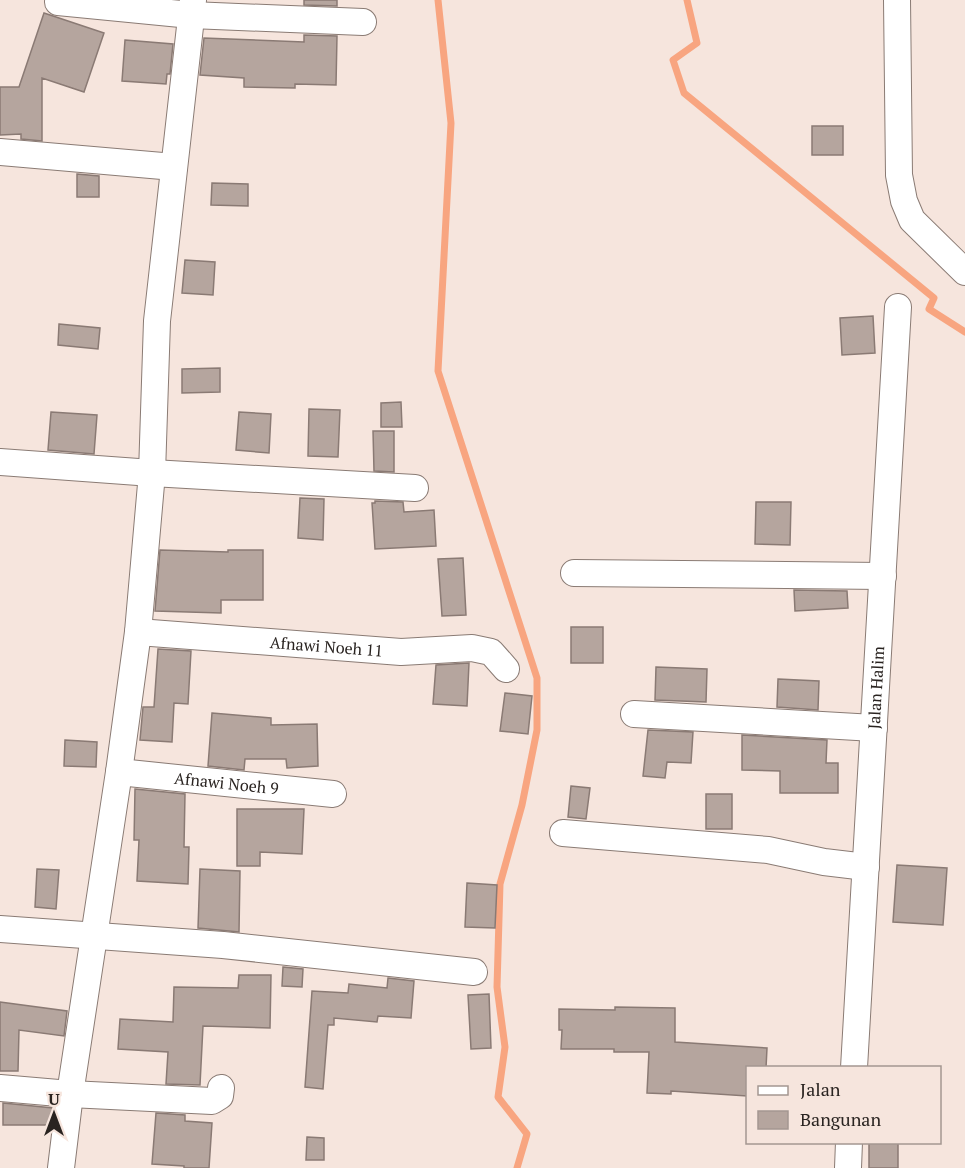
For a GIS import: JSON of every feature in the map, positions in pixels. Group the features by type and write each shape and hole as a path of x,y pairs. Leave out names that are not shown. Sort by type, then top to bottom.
{"street":[{"path":"897,0 899,175 904,201 912,220 965,272"},
{"path":"58,2 192,7 363,22"},
{"path":"62,1168 70,1094 138,633 152,473 157,321 192,7"},
{"path":"0,152 174,167"},
{"name":"Jalan Halim","path":"854,1066 898,307"},
{"path":"0,462 415,488"},
{"path":"574,573 883,576"},
{"name":"Afnawi Noeh 11","path":"138,633 400,652 472,648 492,652 506,669"},
{"path":"634,714 874,728"},
{"name":"Afnawi Noeh 9","path":"119,772 333,794"},
{"path":"563,832 768,850 824,862 866,867"},
{"path":"0,929 223,945 474,972"},
{"path":"0,1088 213,1101 219,1096 221,1088"},
{"path":"848,1168 849,1144"}],"building":[{"path":"304,0 337,0 337,6 304,5"},
{"path":"44,13 104,33 84,92 42,78 42,141 21,139 21,134 0,135 0,87 19,87"},
{"path":"304,35 337,36 336,85 295,84 295,88 244,87 244,78 200,75 204,38 304,42"},
{"path":"125,40 173,44 170,74 167,74 166,84 122,81"},
{"path":"812,126 843,126 843,155 812,155"},
{"path":"77,174 99,176 99,197 77,197"},
{"path":"212,183 248,184 248,206 211,205"},
{"path":"185,260 215,262 213,295 182,293"},
{"path":"873,316 875,353 842,355 840,318"},
{"path":"59,324 100,328 98,349 58,345"},
{"path":"220,368 220,392 182,393 182,369"},
{"path":"401,402 402,427 381,427 381,403"},
{"path":"309,409 340,410 338,457 308,456"},
{"path":"51,412 97,415 94,454 48,450"},
{"path":"239,412 271,414 269,453 236,450"},
{"path":"373,431 394,431 394,472 374,471"},
{"path":"300,498 324,499 323,540 298,538"},
{"path":"375,501 403,502 404,512 434,510 436,546 375,549 372,503"},
{"path":"756,502 791,502 790,545 755,544"},
{"path":"160,550 228,552 228,550 263,550 263,600 221,600 221,613 155,611"},
{"path":"463,558 466,615 442,616 438,559"},
{"path":"794,590 847,591 848,608 795,611"},
{"path":"571,627 603,627 603,663 571,663"},
{"path":"158,649 191,651 188,704 174,703 172,742 140,740 143,707 154,707"},
{"path":"469,663 467,706 433,704 436,665"},
{"path":"656,667 707,669 706,702 655,700"},
{"path":"778,679 819,681 818,710 777,707"},
{"path":"505,693 532,696 528,734 500,731"},
{"path":"212,713 271,718 271,725 317,724 318,766 287,768 286,759 245,759 244,770 208,766"},
{"path":"648,730 693,732 691,763 667,762 665,778 643,776"},
{"path":"742,735 827,740 826,763 838,763 838,793 780,793 780,771 742,770"},
{"path":"65,740 97,742 96,767 64,766"},
{"path":"571,786 590,788 586,819 568,817"},
{"path":"135,789 185,794 184,847 189,847 188,884 137,881 139,840 134,840"},
{"path":"706,794 732,794 732,829 706,829"},
{"path":"237,809 304,809 302,854 260,852 260,866 237,866"},
{"path":"897,865 947,868 943,925 893,922"},
{"path":"37,869 59,870 56,909 35,907"},
{"path":"200,869 240,871 239,932 198,928"},
{"path":"467,883 497,885 495,928 465,927"},
{"path":"283,967 303,969 302,987 282,986"},
{"path":"239,975 271,975 270,1028 203,1026 200,1085 166,1084 168,1052 118,1049 120,1019 173,1022 174,987 238,988"},
{"path":"388,978 414,981 411,1018 378,1016 377,1022 334,1018 334,1025 328,1025 323,1089 305,1087 312,991 348,993 349,984 387,988"},
{"path":"489,994 491,1048 471,1049 468,995"},
{"path":"0,1002 67,1011 64,1036 19,1030 18,1071 0,1071"},
{"path":"615,1007 675,1008 675,1042 767,1048 766,1066 746,1066 746,1096 671,1091 671,1094 647,1093 649,1052 614,1052 614,1049 561,1049 562,1030 559,1030 559,1009 615,1010"},
{"path":"3,1103 53,1108 51,1125 3,1125"},
{"path":"156,1113 185,1115 185,1121 212,1123 209,1168 152,1164"},
{"path":"307,1137 324,1138 324,1160 306,1160"},
{"path":"869,1144 898,1144 898,1168 869,1168"}],"waterway":[{"path":"438,0 451,123 438,371 537,678 537,730 522,805 500,884 497,987 505,1047 498,1097 527,1134 517,1168"},
{"path":"687,0 697,43 673,60 684,93 934,298 929,309 965,332"}]}
